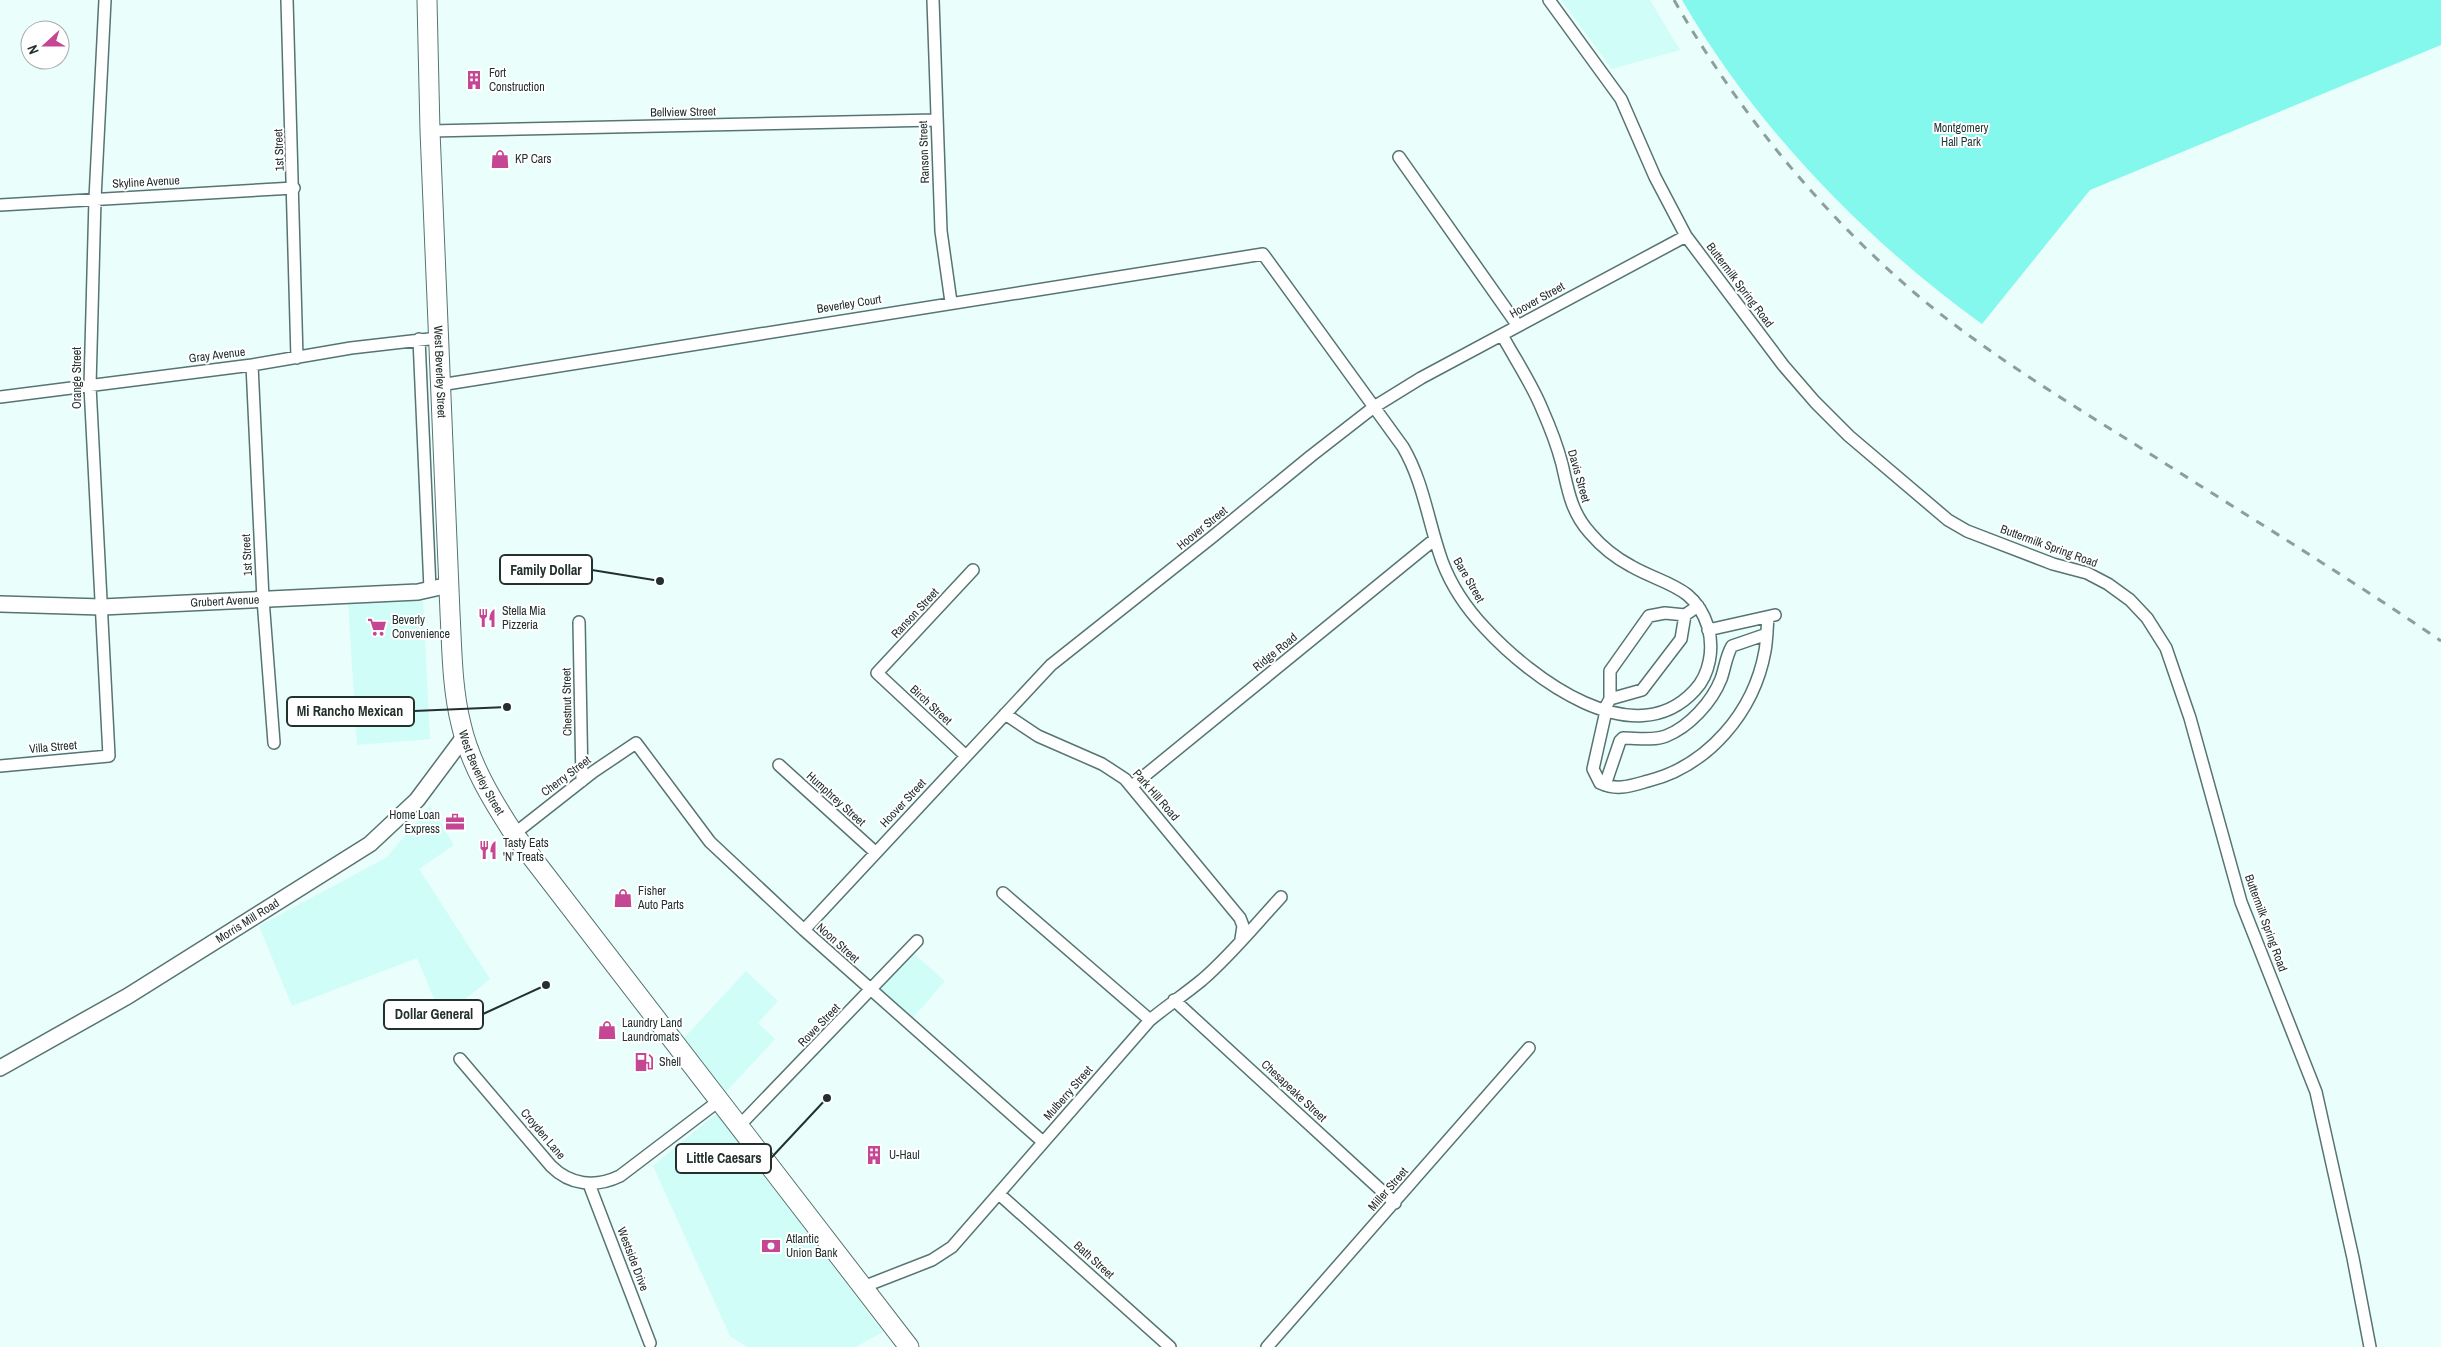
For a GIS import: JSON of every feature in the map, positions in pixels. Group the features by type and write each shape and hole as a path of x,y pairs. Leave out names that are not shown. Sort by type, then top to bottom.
{"main road":[{"name":"West Beverley Street","path":"427,0 430,131 428,338 440,385 455,686 464,737 490,795 514,834 909,1347"}],"street":[{"name":"Orange Street","path":"105,0 95,199 90,386 109,756"},
{"name":"1st Street","path":"287,0 298,358"},
{"name":"Ranson Street","path":"933,0 941,231 951,302"},
{"name":"Buttermilk Spring Road","path":"1549,0 1621,99 1655,177 1686,236 1808,395 1849,436 1948,520 1967,531 2053,564 2087,573 2108,584 2130,600 2154,628 2172,664 2190,718 2241,902 2316,1092 2353,1258 2370,1347"},
{"name":"Bellview Street","path":"430,131 936,120"},
{"path":"1399,157 1518,326"},
{"name":"Skyline Avenue","path":"0,205 294,188"},
{"name":"Hoover Street","path":"804,930 875,852 1060,657 1184,561 1374,406 1421,378 1686,236"},
{"name":"Beverley Court","path":"440,385 951,302 1262,254"},
{"name":"Bare Street","path":"1262,254 1403,447 1424,495 1442,561 1456,588 1485,628 1518,660 1552,683 1605,710 1622,716 1648,716 1660,714 1679,704 1696,689 1705,673 1710,650 1708,630"},
{"name":"Davis Street","path":"1502,335 1542,407 1561,463 1570,501 1579,519 1597,541 1620,560 1678,586 1698,606 1708,630"},
{"name":"Gray Avenue","path":"0,397 252,365 428,338"},
{"name":"West Beverley Street","path":"428,338 430,589"},
{"name":"1st Street","path":"252,365 263,599 274,744"},
{"name":"Ridge Road","path":"1132,786 1435,539"},
{"name":"Ranson Street","path":"877,674 973,570"},
{"name":"Grubert Avenue","path":"0,604 102,607 418,592 449,585"},
{"path":"1698,606 1684,615 1665,613 1649,616 1610,671 1610,699 1605,710 1593,769 1596,777 1605,786 1619,789 1654,780 1682,769 1712,748 1733,724 1754,688 1765,652 1766,634 1771,616 1708,630"},
{"path":"1610,699 1642,690 1681,639 1684,615"},
{"name":"Chestnut Street","path":"579,622 582,781"},
{"path":"1605,786 1620,741 1623,738 1655,738 1665,736 1686,723 1700,712 1721,680 1732,646 1766,634"},
{"name":"Birch Street","path":"877,674 966,756"},
{"name":"Park Hill Road","path":"1005,714 1038,736 1105,766 1132,786 1240,918 1243,926 1242,939"},
{"name":"Morris Mill Road","path":"0,1068 128,996 370,844 417,800 464,737"},
{"name":"Cherry Street","path":"514,834 636,742"},
{"name":"Noon Street","path":"636,742 710,842 870,990 1043,1142"},
{"name":"Villa Street","path":"0,766 109,756"},
{"name":"Humphrey Street","path":"779,766 875,852"},
{"path":"1003,893 1150,1020"},
{"name":"Mulberry Street","path":"863,1287 944,1254 999,1194 1150,1020 1200,981 1234,950 1281,897"},
{"name":"Rowe Street","path":"739,1126 917,941"},
{"name":"Chesapeake Street","path":"1174,1000 1395,1202"},
{"name":"Miller Street","path":"1266,1347 1530,1048"},
{"name":"Croyden Lane","path":"460,1059 556,1171 569,1179 589,1184 608,1182 620,1176 720,1100"},
{"name":"Westside Drive","path":"589,1184 650,1344"},
{"name":"Bath Street","path":"999,1194 1170,1347"}],"shaded area":[{"path":"1561,0 1650,0 1680,50 1612,69"},
{"path":"423,601 430,739 357,745 348,603"},
{"path":"430,806 454,845 419,869 490,979 442,1018 417,958 292,1006 259,926 387,857"},
{"path":"913,953 945,981 912,1019 880,990"},
{"path":"746,971 778,1001 758,1023 775,1039 726,1092 684,1038"},
{"path":"717,1113 883,1332 856,1347 747,1347 730,1336 653,1166"}],"green space":[{"name":"Montgomery Hall Park","path":"1682,0 2441,0 2441,45 2090,190 1982,324 1938,291 1896,255 1854,217 1815,177 1743,92 1711,47"}],"railway":[{"path":"1674,0 1726,83 1785,161 1851,234 1923,300 1974,339 2026,375 2326,565 2441,641"}],"place":[{"name":"Fort Construction","path":"474,80"},
{"name":"KP Cars","path":"500,159"},
{"name":"Family Dollar","path":"660,581"},
{"name":"Stella Mia Pizzeria","path":"487,618"},
{"name":"Beverly Convenience","path":"377,627"},
{"name":"Mi Rancho Mexican","path":"507,707"},
{"name":"Home Loan Express","path":"455,822"},
{"name":"Tasty Eats 'N' Treats","path":"488,850"},
{"name":"Fisher Auto Parts","path":"623,898"},
{"name":"Dollar General","path":"546,985"},
{"name":"Laundry Land Laundromats","path":"607,1030"},
{"name":"Shell","path":"644,1062"},
{"name":"Little Caesars","path":"827,1098"},
{"name":"U-Haul","path":"874,1155"},
{"name":"Atlantic Union Bank","path":"771,1246"}]}
